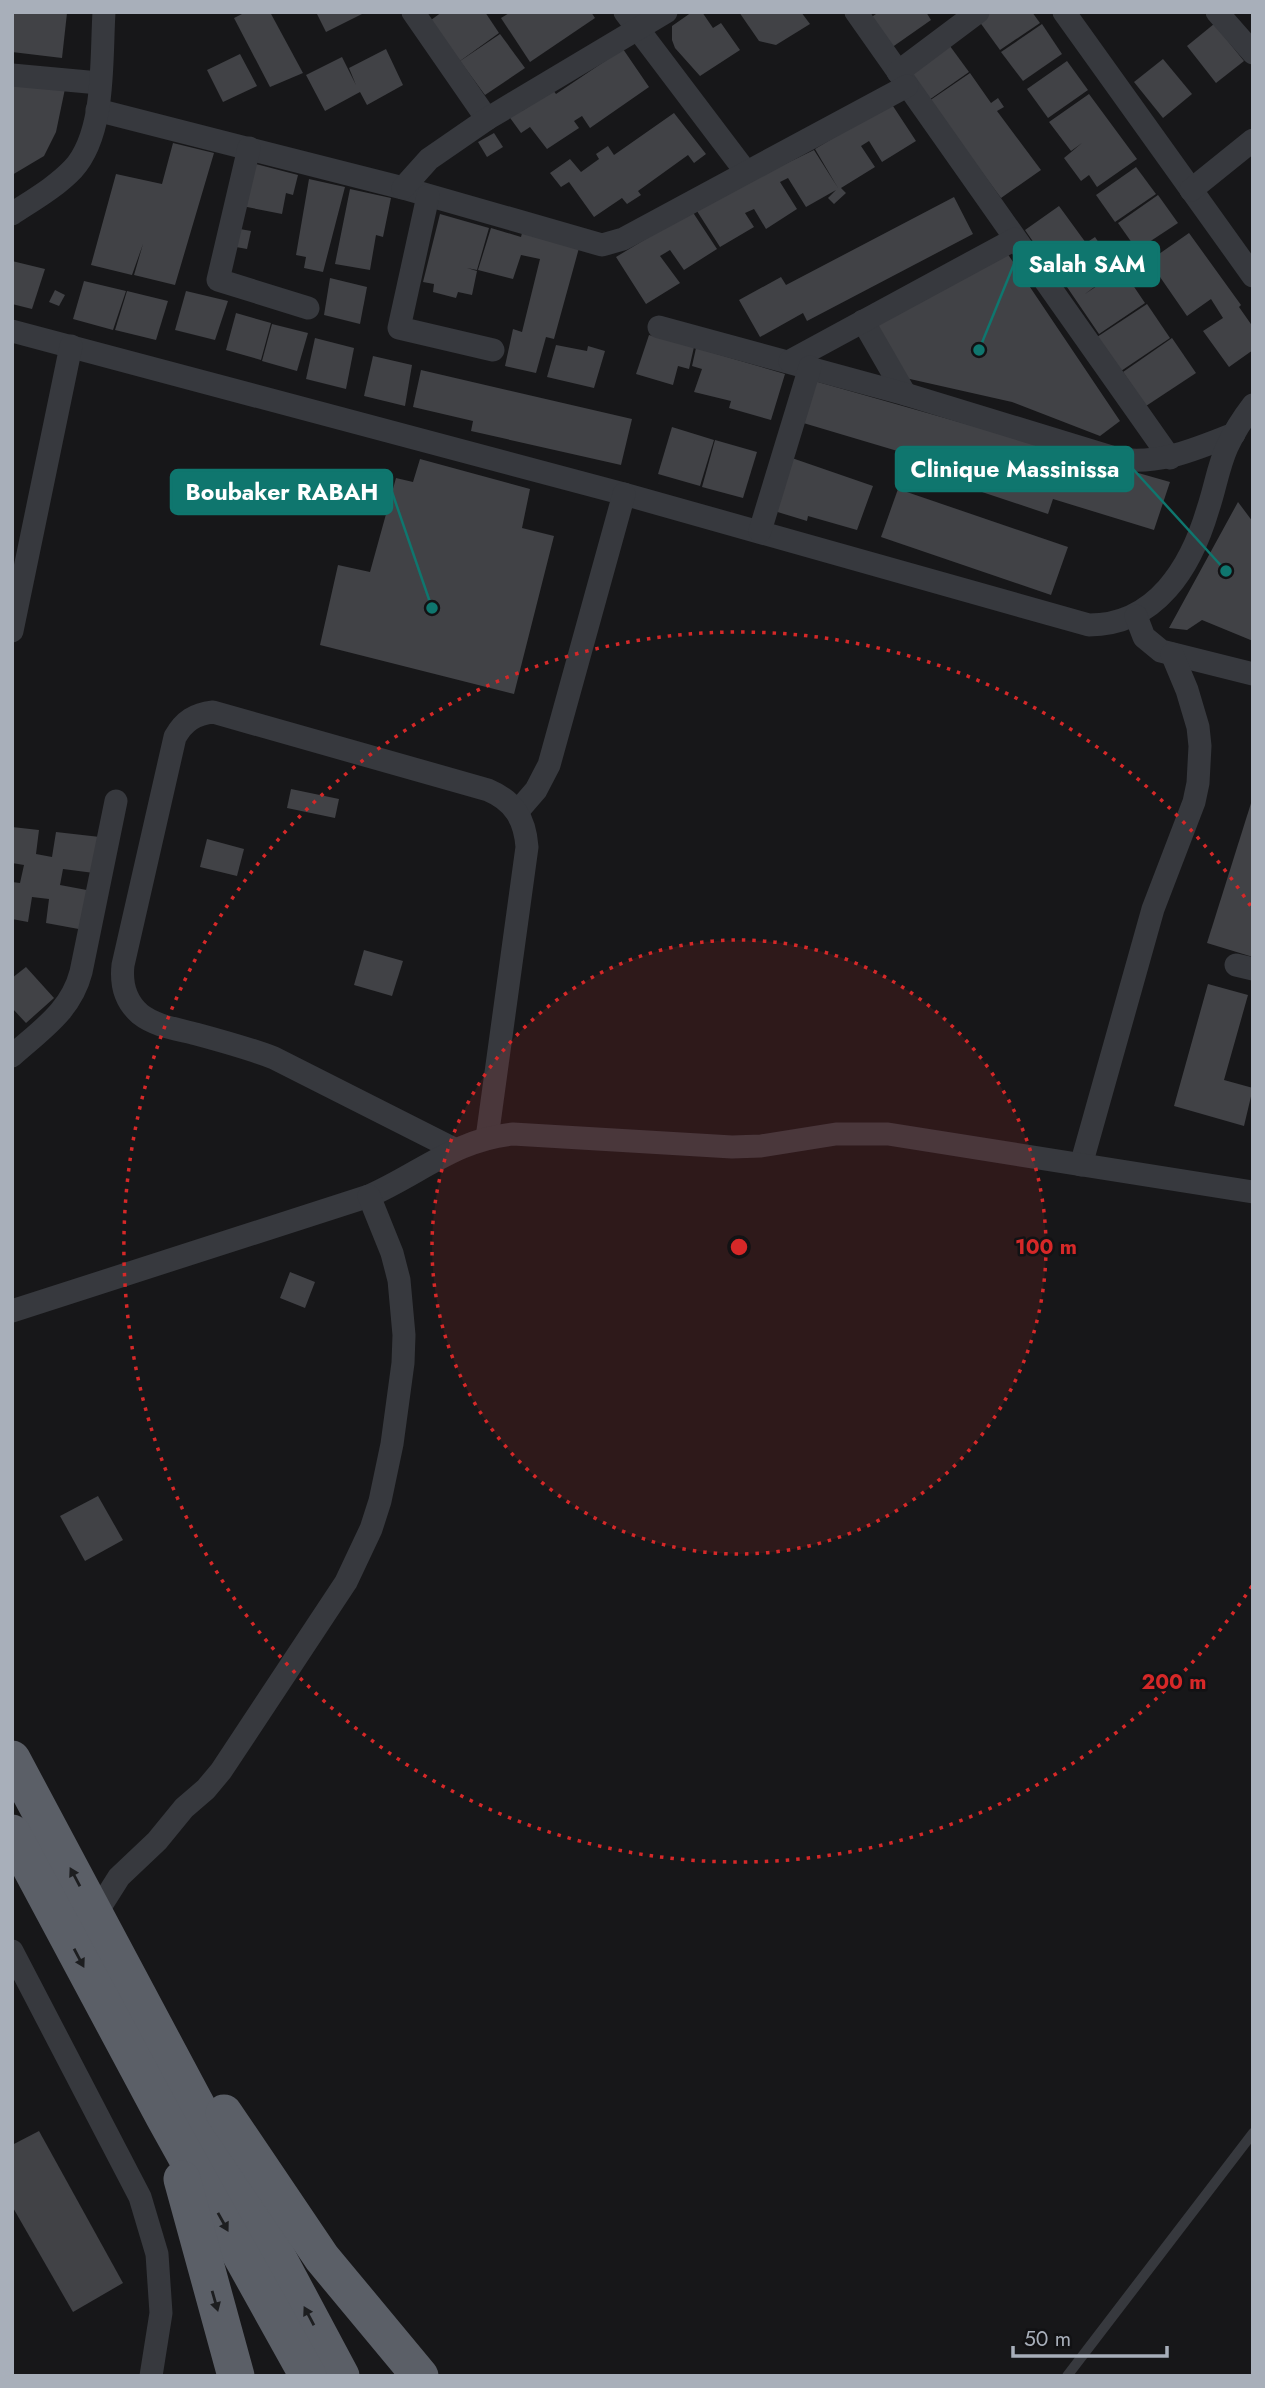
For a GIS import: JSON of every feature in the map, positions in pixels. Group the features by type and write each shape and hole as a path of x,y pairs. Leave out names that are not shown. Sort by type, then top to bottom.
{"highway":[{"path":"12,1759 341,2376"},
{"path":"12,1833 164,2117 308,2376"},
{"path":"124,1970 322,2258 420,2376"},
{"path":"164,2117 236,2376"}],"street":[{"path":"12,214 75,167 90,141 97,110 104,12"},
{"path":"413,12 487,119"},
{"path":"403,188 429,159 631,21 666,12"},
{"path":"856,12 1170,458"},
{"path":"97,110 403,188 602,245 623,239 746,172 902,79 978,12"},
{"path":"1064,12 1253,276"},
{"path":"1217,12 1253,53"},
{"path":"631,21 746,172"},
{"path":"12,75 99,83"},
{"path":"1191,190 1253,140"},
{"path":"249,148 218,280 308,308"},
{"path":"428,196 399,328 494,350"},
{"path":"760,531 800,364 863,321 1015,239"},
{"path":"863,321 905,394"},
{"path":"659,327 905,394 1118,459 1136,461 1170,458 1245,422"},
{"path":"12,331 760,531 1073,621 1105,625 1136,616 1153,604 1192,551 1208,510 1222,460 1245,422"},
{"path":"13,622 71,346"},
{"path":"517,812 536,790 549,765 624,494"},
{"path":"12,540 39,503"},
{"path":"1136,616 1139,627 1152,645 1172,654 1253,674"},
{"path":"1081,1165 1150,921 1194,802 1198,783 1198,727 1172,654"},
{"path":"454,1150 274,1058 148,1019 139,1013 126,996 123,965 175,737 183,724 197,715 213,712 488,790 500,795 517,812 523,823 527,847 487,1138"},
{"path":"12,1056 65,1009 75,991 116,801"},
{"path":"12,1311 369,1196 454,1150 487,1138 513,1134 732,1147 761,1146 836,1134 888,1134 1253,1192"},
{"path":"95,1915 119,1877 157,1841 184,1808 206,1789 221,1771 346,1582 371,1529 387,1473 403,1363 404,1335 399,1280 392,1254 369,1196"},
{"path":"12,1951 140,2197 157,2254 161,2313 152,2376"}],"lane":[{"path":"1067,2376 1253,2133"}],"building":[{"path":"12,12 67,13 62,58 12,52"},
{"path":"246,12 270,12 303,73 270,87 234,18"},
{"path":"316,12 366,12 326,32"},
{"path":"442,12 485,12 499,33 460,61 431,20"},
{"path":"511,12 591,12 595,18 530,62 501,18"},
{"path":"692,12 702,12 713,28 721,23 740,50 700,76 675,48 672,40 672,26"},
{"path":"739,12 801,12 810,24 776,45 759,41"},
{"path":"879,12 926,12 931,20 891,48 870,18"},
{"path":"991,12 1032,12 1040,23 1000,50 979,21"},
{"path":"1042,24 1062,54 1023,81 1001,52"},
{"path":"1214,24 1244,61 1216,83 1187,46"},
{"path":"500,34 525,68 485,95 460,61"},
{"path":"947,42 969,72 929,100 907,70"},
{"path":"386,49 403,85 367,105 360,92 325,111 306,75 342,57 356,85 349,68"},
{"path":"623,49 649,87 590,128 582,116 574,121 579,128 547,149 530,127 521,133 508,115 519,107 522,111 553,90 556,94"},
{"path":"240,54 257,86 223,102 207,70"},
{"path":"1163,59 1192,94 1163,118 1134,82"},
{"path":"1067,61 1088,90 1048,118 1027,89"},
{"path":"970,73 991,103 998,98 1004,107 997,111 1041,170 1001,198 929,101"},
{"path":"12,79 66,84 56,132 44,156 12,175"},
{"path":"1089,94 1137,159 1097,187 1089,175 1081,181 1064,158 1082,143 1071,151 1049,122"},
{"path":"891,103 916,141 882,162 869,141 861,146 875,167 841,188 846,193 834,204 828,198 836,190 806,207 788,178 780,182 797,209 766,229 754,209 745,213 754,227 720,247 695,208 814,150 838,188 815,149"},
{"path":"674,113 706,154 694,163 688,155 638,191 641,195 627,204 622,198 594,217 569,182 561,187 550,173 570,159 581,172 599,159 596,154 608,146 614,155"},
{"path":"494,133 503,147 487,157 478,142"},
{"path":"173,143 214,153 175,285 134,275 143,244 132,275 91,265 116,174 162,184"},
{"path":"252,163 298,175 293,195 286,193 282,214 242,206"},
{"path":"1136,167 1156,194 1115,222 1096,195"},
{"path":"309,179 345,187 323,272 304,268 306,257 296,255"},
{"path":"350,189 391,198 383,237 376,235 370,270 335,264"},
{"path":"1158,195 1178,223 1137,250 1118,223"},
{"path":"954,197 973,234 807,321 803,313 760,337 739,300 781,277 786,285"},
{"path":"1059,206 1086,243 1095,237 1117,270 1085,294 1122,269 1145,303 1099,334 1025,230"},
{"path":"692,211 717,249 684,270 670,250 660,256 680,283 646,304 616,257"},
{"path":"440,214 489,228 477,270 467,268 477,271 472,295 458,292 456,298 433,292 434,284 423,282"},
{"path":"491,228 521,237 522,233 579,248 554,339 546,337 536,373 505,366 513,329 522,332 540,259 521,255 513,279 478,270"},
{"path":"240,229 251,231 247,249 236,247"},
{"path":"1189,233 1241,305 1239,307 1253,327 1253,350 1229,367 1203,331 1223,318 1211,299 1187,316 1149,261"},
{"path":"1005,250 1120,421 1100,436 1012,402 901,377 870,323"},
{"path":"12,261 45,269 32,309 12,304"},
{"path":"330,278 367,287 360,324 324,315"},
{"path":"84,281 126,291 113,330 73,319"},
{"path":"55,290 65,295 59,306 49,302"},
{"path":"127,291 168,301 156,340 115,330"},
{"path":"186,291 228,301 215,340 175,330"},
{"path":"1147,304 1170,338 1121,371 1097,337"},
{"path":"236,313 271,323 261,360 226,350"},
{"path":"272,324 308,333 297,371 262,361"},
{"path":"649,335 694,347 689,369 678,366 673,385 636,374"},
{"path":"315,338 354,348 346,389 306,379"},
{"path":"1172,338 1196,373 1146,406 1123,372"},
{"path":"556,345 587,351 588,346 605,351 594,388 547,377"},
{"path":"696,348 785,374 771,420 729,408 731,401 694,392 702,369 692,366"},
{"path":"373,356 412,365 405,406 364,396"},
{"path":"421,370 632,419 621,465 471,431 473,421 413,407"},
{"path":"811,380 1170,482 1154,530 1053,499 1048,514 964,486 968,472 800,422"},
{"path":"672,427 714,440 700,486 658,474"},
{"path":"715,440 757,452 743,498 702,487"},
{"path":"789,457 873,486 857,530 808,516 807,521 771,510"},
{"path":"420,459 530,489 522,528 554,536 514,694 320,645 338,565 370,572 396,478 413,482"},
{"path":"898,489 1068,547 1051,595 881,537"},
{"path":"1238,502 1253,522 1253,641 1202,620 1187,630 1169,628"},
{"path":"291,789 339,799 335,818 287,808"},
{"path":"1253,801 1253,957 1207,943"},
{"path":"12,827 39,830 36,854 52,857 56,832 100,837 94,873 63,869 60,885 92,891 84,930 46,923 49,899 32,897 28,922 12,919 12,882 20,883 24,865 12,863"},
{"path":"207,839 244,849 237,876 200,867"},
{"path":"364,950 403,961 392,996 354,985"},
{"path":"26,967 54,998 26,1023 12,1008 12,978"},
{"path":"1208,984 1248,995 1224,1080 1253,1088 1244,1126 1174,1106"},
{"path":"290,1272 315,1282 305,1308 280,1298"},
{"path":"98,1496 123,1540 85,1561 60,1516"},
{"path":"39,2131 123,2283 73,2312 12,2206 12,2145"}],"place":[{"name":"Salah SAM","path":"979,350"},
{"name":"Clinique Massinissa","path":"1226,571"},
{"name":"Boubaker RABAH","path":"432,608"}]}
